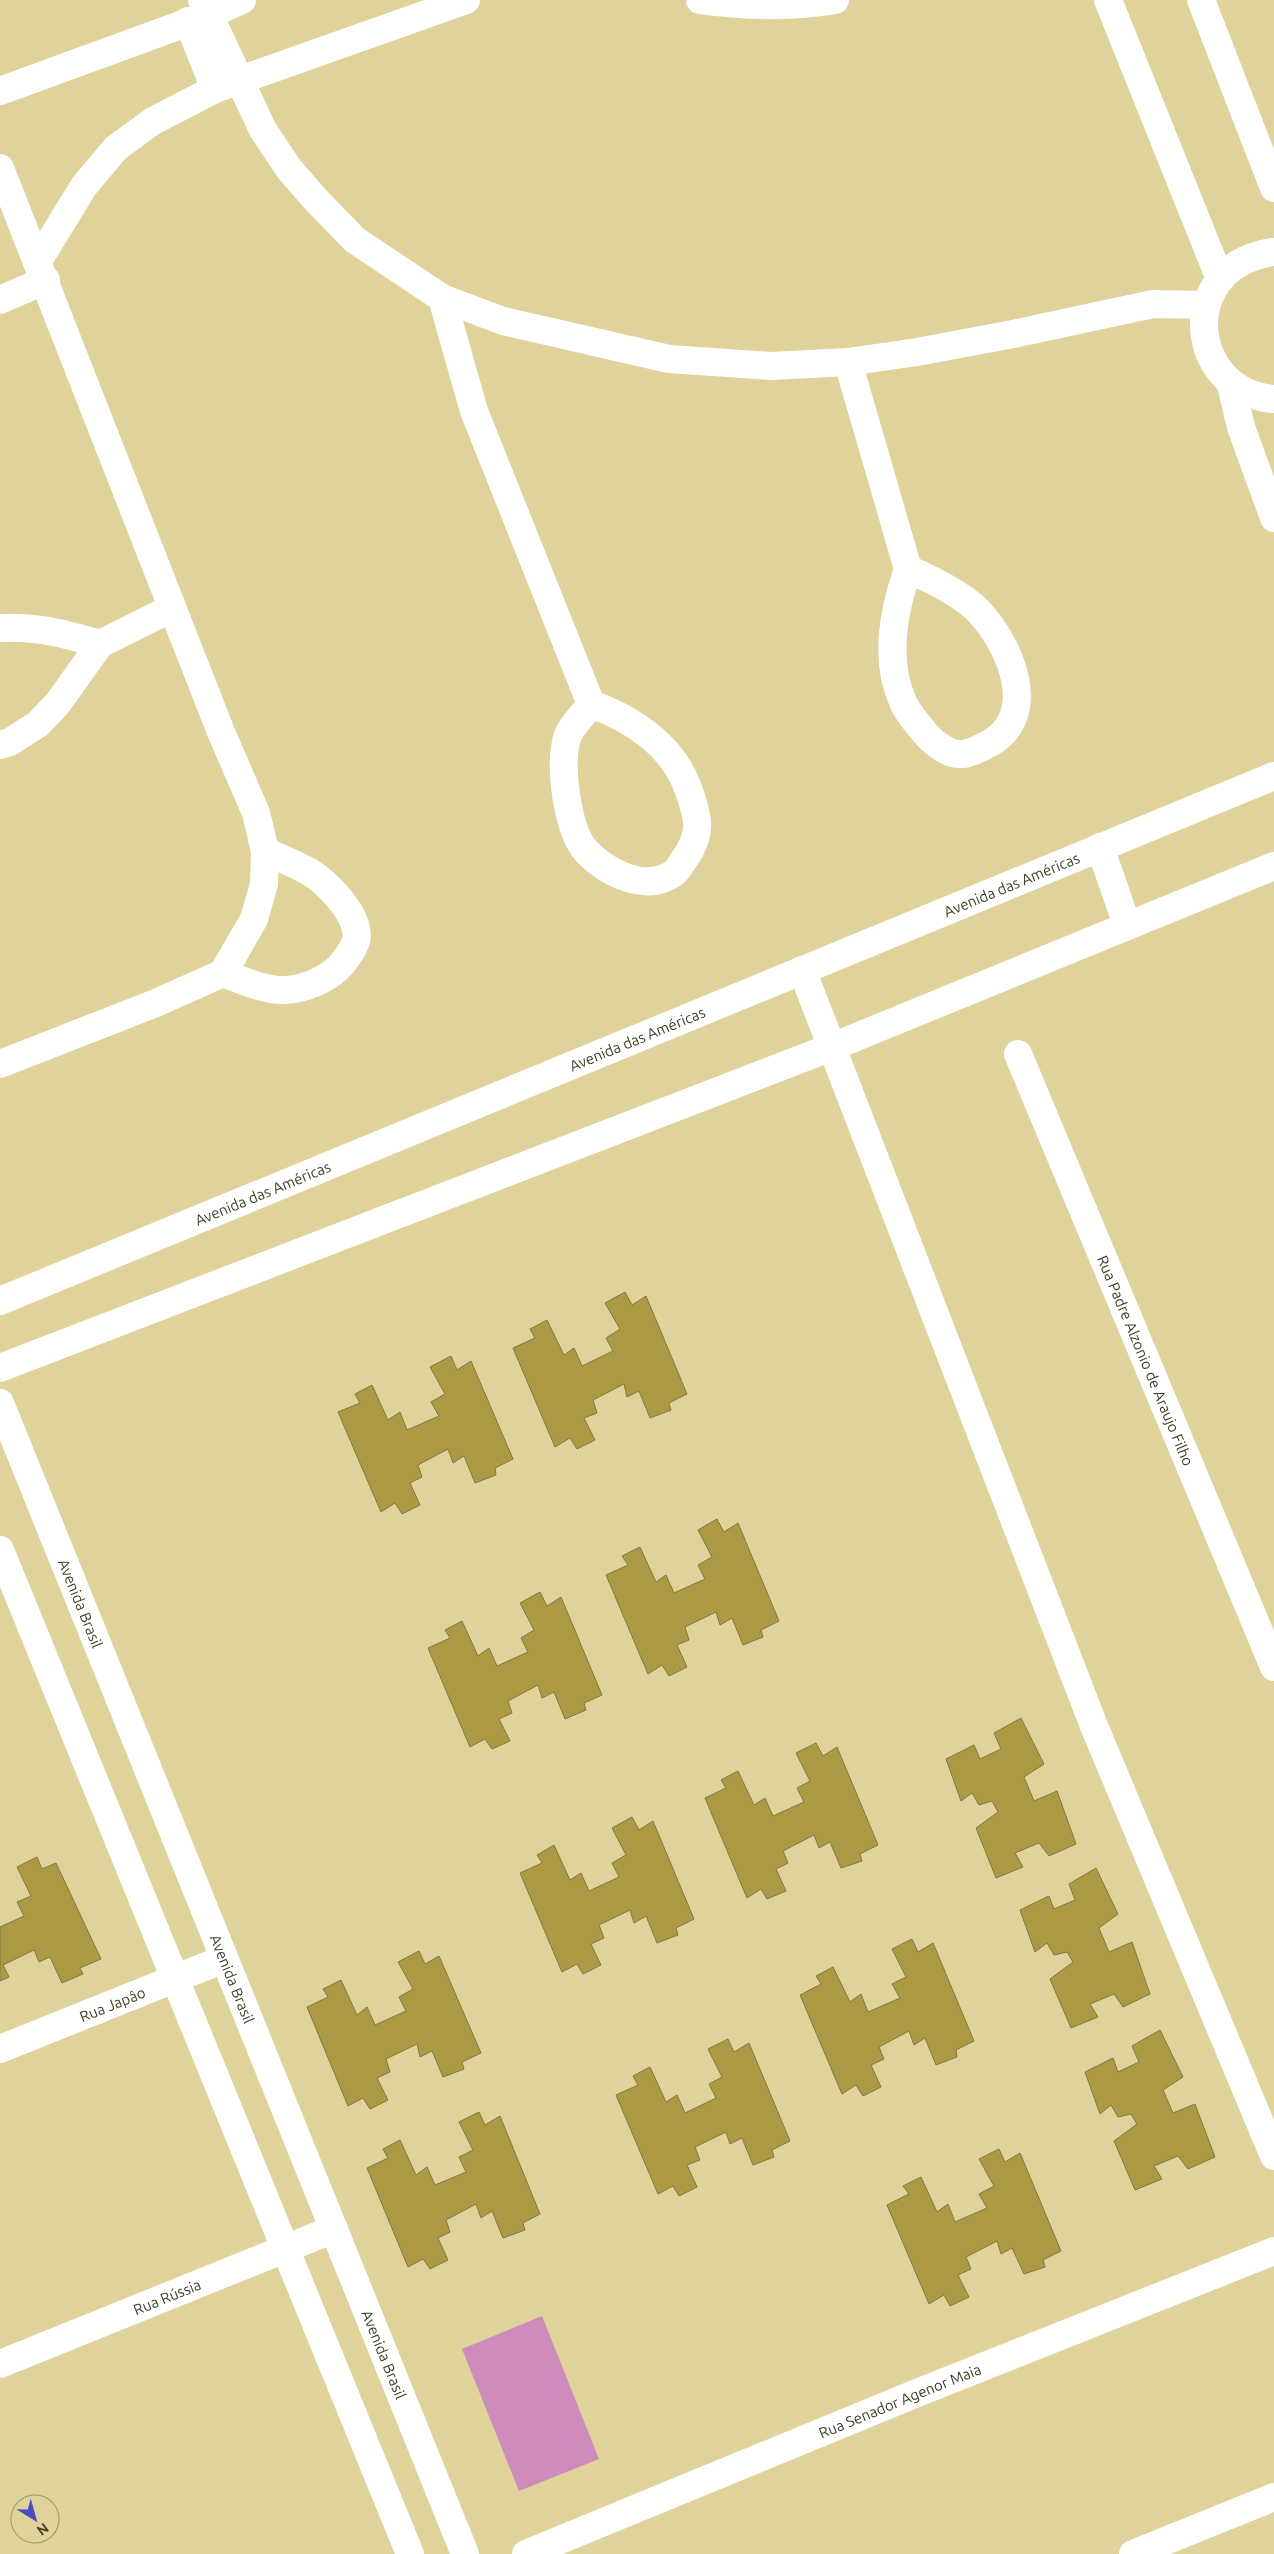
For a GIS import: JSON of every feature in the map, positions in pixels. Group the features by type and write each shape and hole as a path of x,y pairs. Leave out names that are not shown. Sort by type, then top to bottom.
{"street":[{"path":"0,91 199,12 242,0"},
{"path":"0,300 42,271 84,186 116,148 153,121 228,84 466,0"},
{"path":"700,0 733,5 804,6 834,0"},
{"path":"1108,0 1220,279"},
{"path":"1201,0 1274,188"},
{"path":"199,12 228,84 263,130 289,169 355,240 442,298 502,321 669,359 771,366 848,362 1013,334 1153,304 1206,305"},
{"path":"0,168 42,271 221,732 256,813 264,851 264,884 254,919 223,973 156,1003 0,1064"},
{"path":"1274,252 1243,260 1220,279 1206,305 1204,334 1212,362 1231,385 1257,398 1274,399"},
{"path":"442,298 474,411 591,704 617,713 646,730 667,753 687,784 699,818 693,847 674,873 648,883 617,874 586,850 571,822 564,782 567,737 591,704"},
{"path":"848,362 908,569 896,603 892,658 895,680 904,704 931,740 947,750 963,754 980,749 999,737 1014,715 1017,688 1009,657 981,613 945,588 908,569"},
{"path":"1231,385 1250,453 1274,518"},
{"path":"0,744 10,742 38,724 58,703 100,644 172,608"},
{"path":"0,628 23,627 52,630 100,644"},
{"name":"Avenida das Américas","path":"0,1301 1274,776"},
{"path":"1100,847 1127,925"},
{"path":"223,973 259,987 285,990 313,984 336,971 349,955 356,940 354,922 347,907 331,889 308,870 264,851"},
{"path":"0,1368 832,1047 1274,866"},
{"path":"802,970 1094,1726 1274,2156"},
{"name":"Rua Padre Alzonio de Araujo Filho","path":"1018,1054 1274,1667"},
{"name":"Avenida Brasil","path":"0,1403 465,2554"},
{"path":"0,1550 410,2554"},
{"name":"Rua Japâo","path":"0,2049 224,1959"},
{"name":"Rua Rússia","path":"0,2364 334,2229"},
{"name":"Rua Senador Agenor Maia","path":"526,2554 917,2393 1274,2251"},
{"path":"1133,2554 1274,2497"}],"shaded area":[{"path":"542,2316 599,2459 519,2491 462,2349"}],"building":[{"path":"625,1292 632,1305 646,1296 687,1394 669,1403 671,1410 650,1418 639,1391 627,1397 624,1384 593,1400 597,1413 584,1418 595,1440 577,1449 570,1438 555,1447 513,1348 535,1338 530,1329 547,1320 564,1355 574,1348 582,1366 613,1351 606,1338 620,1329 605,1303"},
{"path":"451,1356 457,1370 471,1361 513,1459 495,1468 496,1475 475,1483 464,1456 453,1463 448,1449 418,1465 422,1477 410,1483 420,1505 402,1514 395,1503 381,1512 338,1412 360,1403 355,1394 372,1385 388,1420 400,1412 407,1430 439,1416 431,1402 445,1394 430,1367"},
{"path":"717,1519 724,1532 738,1523 779,1621 761,1630 763,1637 743,1645 732,1618 720,1625 716,1612 685,1627 689,1640 677,1645 687,1667 669,1676 662,1665 648,1674 606,1575 628,1565 622,1556 640,1547 656,1582 666,1575 674,1593 705,1579 698,1565 712,1557 698,1530"},
{"path":"540,1592 547,1606 561,1597 602,1695 584,1703 586,1710 565,1719 554,1692 542,1698 538,1685 508,1701 512,1713 499,1719 510,1741 492,1749 485,1739 470,1747 428,1648 450,1638 445,1630 462,1621 478,1656 489,1648 497,1666 528,1652 521,1638 534,1630 520,1603"},
{"path":"1021,1718 1044,1764 1024,1777 1034,1801 1057,1791 1076,1844 1049,1856 1039,1843 1015,1853 1023,1867 996,1878 976,1828 998,1812 992,1801 979,1805 972,1793 961,1801 946,1759 974,1745 980,1759 1001,1749 994,1733"},
{"path":"816,1743 823,1756 837,1747 878,1845 860,1854 862,1861 841,1868 830,1842 819,1848 814,1835 783,1851 788,1863 776,1869 786,1891 767,1899 761,1889 747,1898 705,1798 726,1788 721,1780 738,1771 754,1805 765,1798 773,1816 804,1802 797,1788 810,1781 796,1753"},
{"path":"632,1817 639,1830 653,1821 694,1919 676,1928 678,1935 657,1943 646,1916 634,1923 630,1910 599,1925 604,1938 591,1944 601,1965 583,1974 577,1964 562,1972 520,1873 542,1863 537,1855 554,1845 570,1880 581,1873 589,1891 619,1877 612,1863 626,1855 612,1828"},
{"path":"37,1857 42,1869 56,1863 101,1959 80,1968 83,1974 62,1983 50,1957 39,1962 34,1950 3,1965 9,1977 0,1981 0,1927 24,1916 17,1902 31,1896 17,1867"},
{"path":"1096,1868 1118,1914 1099,1928 1109,1952 1132,1942 1150,1994 1123,2007 1114,1994 1090,2004 1098,2017 1071,2028 1050,1979 1073,1962 1067,1952 1054,1955 1047,1943 1035,1952 1020,1910 1049,1896 1054,1909 1075,1900 1069,1884"},
{"path":"912,1939 918,1952 933,1943 974,2041 956,2050 957,2057 936,2065 925,2038 914,2045 909,2031 879,2047 884,2059 871,2065 881,2087 863,2096 856,2085 842,2094 800,1995 821,1984 816,1976 833,1967 850,2002 861,1994 868,2012 900,1998 892,1984 906,1977 892,1949"},
{"path":"419,1951 425,1964 439,1956 481,2053 462,2062 464,2069 443,2077 432,2051 420,2057 417,2044 386,2059 390,2072 377,2078 388,2100 370,2109 363,2098 348,2106 307,2007 328,1997 323,1989 341,1980 357,2015 367,2007 375,2025 406,2011 399,1997 413,1989 398,1962"},
{"path":"1160,2030 1183,2077 1163,2090 1173,2113 1195,2104 1215,2157 1188,2169 1178,2156 1154,2166 1162,2179 1135,2190 1114,2141 1137,2124 1131,2114 1118,2117 1111,2105 1100,2114 1085,2072 1113,2058 1118,2072 1139,2062 1132,2046"},
{"path":"728,2039 734,2052 749,2043 790,2141 772,2150 774,2157 753,2165 742,2138 730,2144 726,2132 695,2147 700,2160 687,2165 697,2187 679,2196 673,2186 658,2194 616,2095 638,2085 633,2076 650,2067 666,2102 677,2095 685,2113 716,2098 709,2084 722,2077 708,2049"},
{"path":"479,2112 485,2125 500,2116 540,2214 523,2223 525,2230 503,2238 492,2211 481,2218 476,2204 446,2220 450,2232 438,2238 448,2260 430,2269 423,2259 408,2267 367,2168 388,2158 383,2149 400,2140 416,2175 427,2167 435,2185 466,2172 459,2157 473,2150 459,2122"},
{"path":"999,2149 1005,2162 1020,2153 1061,2251 1043,2260 1045,2267 1024,2274 1012,2248 1001,2254 997,2241 966,2257 971,2269 958,2275 969,2297 950,2306 944,2295 929,2304 887,2205 909,2194 903,2186 921,2177 937,2212 948,2204 955,2222 987,2208 979,2194 994,2186 979,2159"}]}
